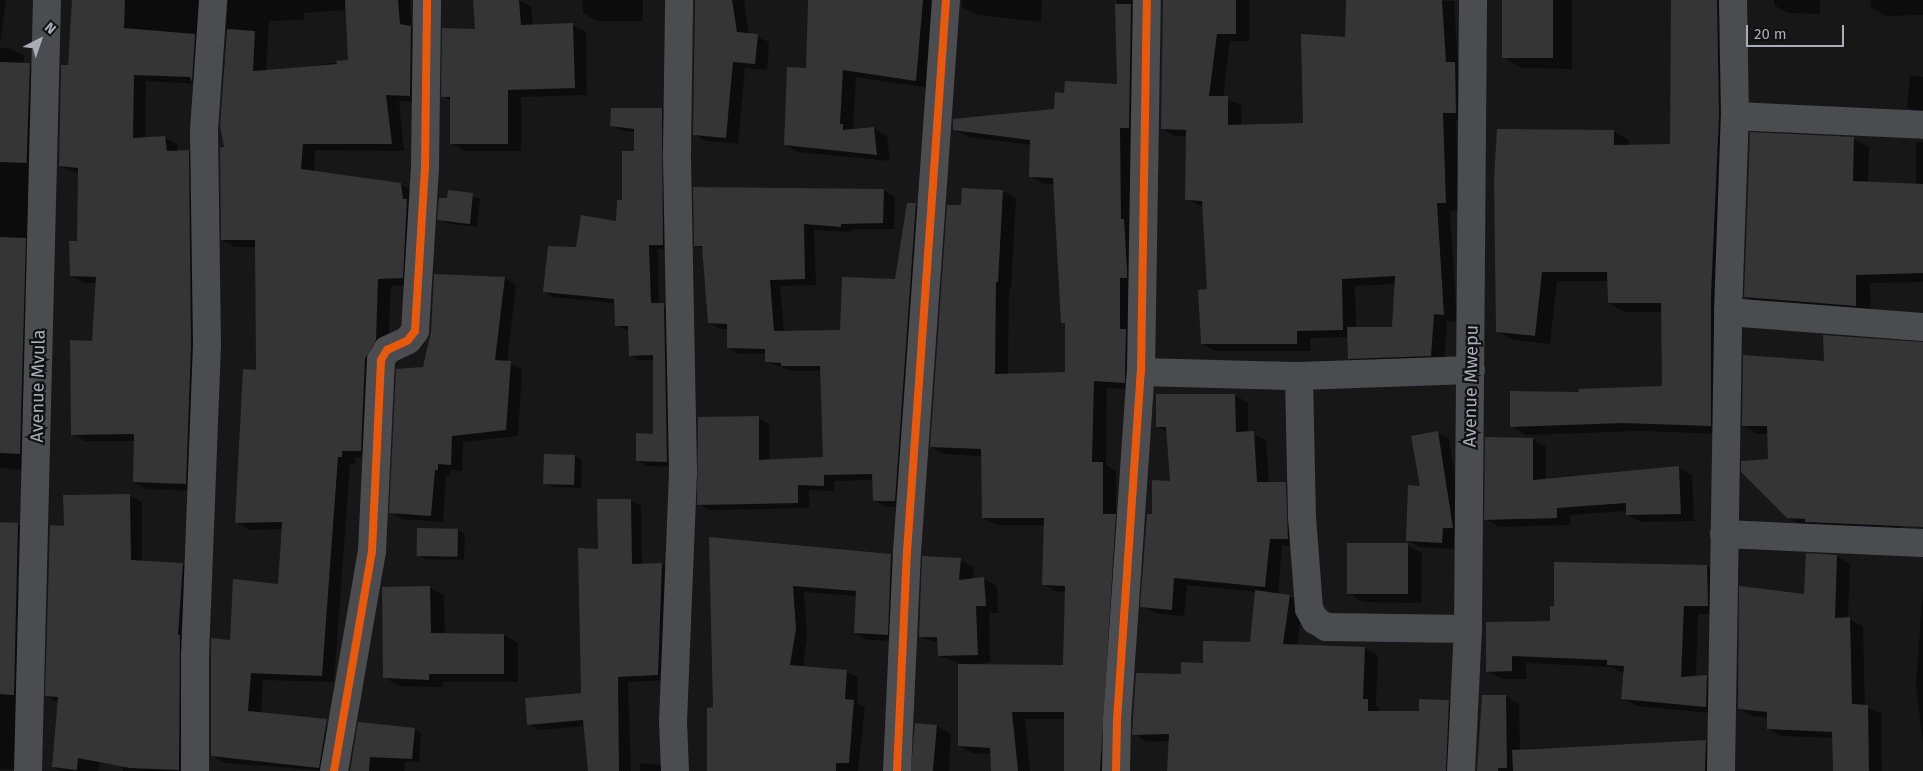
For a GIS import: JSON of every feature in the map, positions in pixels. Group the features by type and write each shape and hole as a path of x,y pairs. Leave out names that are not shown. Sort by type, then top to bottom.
{"street":[{"name":"Avenue Mvula","path":"28,771 46,0"},
{"path":"195,771 194,657 207,345 204,130 213,0"},
{"path":"334,771 372,551 381,360 387,350 408,340 415,331 425,168 427,0"},
{"path":"675,771 673,722 683,463 677,151 679,0"},
{"path":"897,771 906,571 946,0"},
{"path":"1116,771 1117,720 1141,372 1148,0"},
{"name":"Avenue Mwepu","path":"1461,771 1468,629 1473,0"},
{"path":"1721,771 1728,312 1735,116 1734,0"},
{"path":"1735,116 1923,125"},
{"path":"1728,312 1923,327"},
{"path":"1141,372 1300,376 1471,370"},
{"path":"1300,376 1302,517 1309,609 1315,620 1326,627 1468,629"},
{"path":"1724,534 1923,543"}],"building":[{"path":"72,0 125,0 124,28 195,34 192,82 190,77 134,75 133,138 165,136 167,151 189,150 191,345 186,484 133,482 134,434 71,435 70,340 92,341 96,277 70,276 69,241 77,241 78,168 59,166 61,65 68,65"},
{"path":"345,0 398,0 400,24 411,26 410,96 386,95 392,144 303,144 301,169 401,183 403,199 407,199 403,278 378,279 376,340 365,359 361,451 342,451 342,457 338,457 322,676 251,673 248,711 327,719 319,768 211,756 211,638 230,640 233,579 278,584 282,522 235,523 243,369 256,370 255,240 221,240 220,147 224,147 220,126 227,29 255,31 253,71 337,64 336,61 348,60"},
{"path":"473,0 519,0 521,25 573,23 575,88 508,90 508,144 450,144 450,97 441,97 442,28 475,29"},
{"path":"695,0 732,0 737,32 758,34 755,64 733,62 726,138 693,135"},
{"path":"808,0 923,0 916,81 843,70 840,124 843,124 843,130 874,127 877,155 784,145 787,67 806,68"},
{"path":"1163,0 1236,0 1236,34 1217,34 1209,96 1228,96 1228,125 1303,123 1301,34 1345,37 1346,0 1442,0 1446,62 1455,62 1456,113 1443,113 1446,203 1437,203 1444,315 1434,314 1431,356 1348,359 1347,327 1392,327 1395,276 1342,279 1343,330 1297,331 1297,344 1201,344 1198,290 1207,289 1202,201 1185,200 1186,130 1161,129"},
{"path":"1502,0 1553,0 1553,58 1502,58"},
{"path":"1671,0 1717,0 1719,116 1711,295 1711,426 1623,423 1510,427 1510,391 1579,392 1578,389 1662,386 1661,303 1608,303 1607,272 1542,272 1535,336 1496,332 1494,178 1497,129 1614,130 1614,145 1670,144"},
{"path":"1115,4 1131,4 1129,128 1120,128 1121,219 1124,219 1127,271 1127,278 1120,278 1120,329 1126,329 1125,383 1094,381 1092,462 1103,462 1103,514 1116,514 1100,771 1064,771 1064,712 1012,712 1018,771 991,771 990,748 958,746 958,664 1063,665 1065,586 1042,585 1044,518 982,518 981,449 930,447 947,205 961,205 962,188 1003,190 998,282 996,282 995,374 1065,372 1065,323 1061,323 1053,178 1029,177 1030,140 953,130 953,119 1054,109 1055,92 1064,93 1065,81 1117,84"},
{"path":"0,62 30,63 26,163 0,162"},
{"path":"611,108 662,108 663,245 649,245 651,303 664,303 667,462 636,461 636,433 653,434 653,355 629,356 628,326 615,326 614,299 543,292 548,246 576,247 581,215 616,221 617,200 622,200 622,151 634,151 634,129 610,126"},
{"path":"1750,132 1854,137 1853,181 1923,184 1923,273 1856,275 1856,306 1744,297"},
{"path":"693,187 884,189 883,223 841,224 841,227 804,224 805,279 770,280 774,331 840,330 842,277 895,279 907,203 916,203 895,501 873,501 872,474 824,475 824,486 798,485 798,503 697,505 698,417 759,416 759,460 823,457 820,366 781,366 781,363 765,362 765,349 727,348 727,324 708,323 702,246 694,246"},
{"path":"448,190 473,193 470,224 437,220 439,198 447,198"},
{"path":"0,237 26,238 20,454 0,453"},
{"path":"434,274 505,277 495,360 511,361 506,430 452,436 451,465 438,464 438,470 435,470 431,516 389,513 396,369 423,367 431,332"},
{"path":"1823,335 1923,342 1923,527 1805,522 1805,519 1787,518 1741,472 1741,461 1768,459 1767,426 1742,426 1743,355 1824,361"},
{"path":"1156,394 1235,394 1236,432 1254,431 1257,482 1286,482 1288,539 1270,539 1265,587 1174,578 1172,610 1140,607 1147,514 1152,514 1152,480 1170,481 1166,427 1156,427"},
{"path":"1438,431 1453,528 1443,528 1442,543 1406,541 1408,485 1420,486 1411,436"},
{"path":"1485,437 1533,438 1533,480 1679,466 1681,514 1626,515 1626,503 1557,508 1557,518 1484,520"},
{"path":"544,454 575,455 574,485 543,484"},
{"path":"130,494 131,560 183,563 178,635 180,635 179,770 130,768 78,758 77,770 52,767 58,697 45,696 50,525 64,526 63,495"},
{"path":"597,499 631,499 632,564 662,563 658,675 618,677 619,771 588,771 583,720 527,725 525,698 581,693 578,548 598,549"},
{"path":"0,522 18,523 14,695 0,694"},
{"path":"417,528 458,529 458,557 417,556"},
{"path":"709,537 891,554 888,635 854,633 856,591 793,586 796,629 790,665 847,670 845,699 854,700 849,763 836,763 836,771 707,771 707,708 713,707"},
{"path":"1347,543 1408,543 1408,594 1347,594"},
{"path":"1806,553 1837,555 1835,618 1850,617 1852,704 1868,705 1869,771 1833,771 1832,732 1767,729 1767,712 1738,709 1739,586 1804,594"},
{"path":"922,556 961,558 959,580 984,577 986,606 976,606 978,655 938,656 937,637 919,637"},
{"path":"1554,562 1707,565 1708,606 1684,606 1681,677 1707,675 1706,707 1621,699 1624,666 1607,665 1607,660 1512,656 1512,671 1486,672 1486,622 1550,621 1550,606 1554,606"},
{"path":"430,586 431,633 504,634 504,674 429,674 429,680 383,678 382,587"},
{"path":"1255,590 1290,595 1283,644 1365,647 1363,699 1368,699 1368,711 1419,711 1419,699 1449,700 1446,771 1167,771 1169,734 1132,735 1136,673 1181,674 1181,662 1203,663 1203,641 1250,642"},
{"path":"1482,695 1506,695 1507,768 1498,768 1498,771 1477,771"},
{"path":"358,722 415,728 412,759 370,757 369,771 350,771"},
{"path":"915,723 937,725 933,771 911,771"},
{"path":"1706,740 1705,771 1513,771 1512,750"}],"cycle path":[{"path":"334,771 372,551 381,360 387,350 408,340 415,331 425,168 427,0"},
{"path":"897,771 907,552 946,0"},
{"path":"1116,771 1117,720 1141,372 1147,0"}]}
